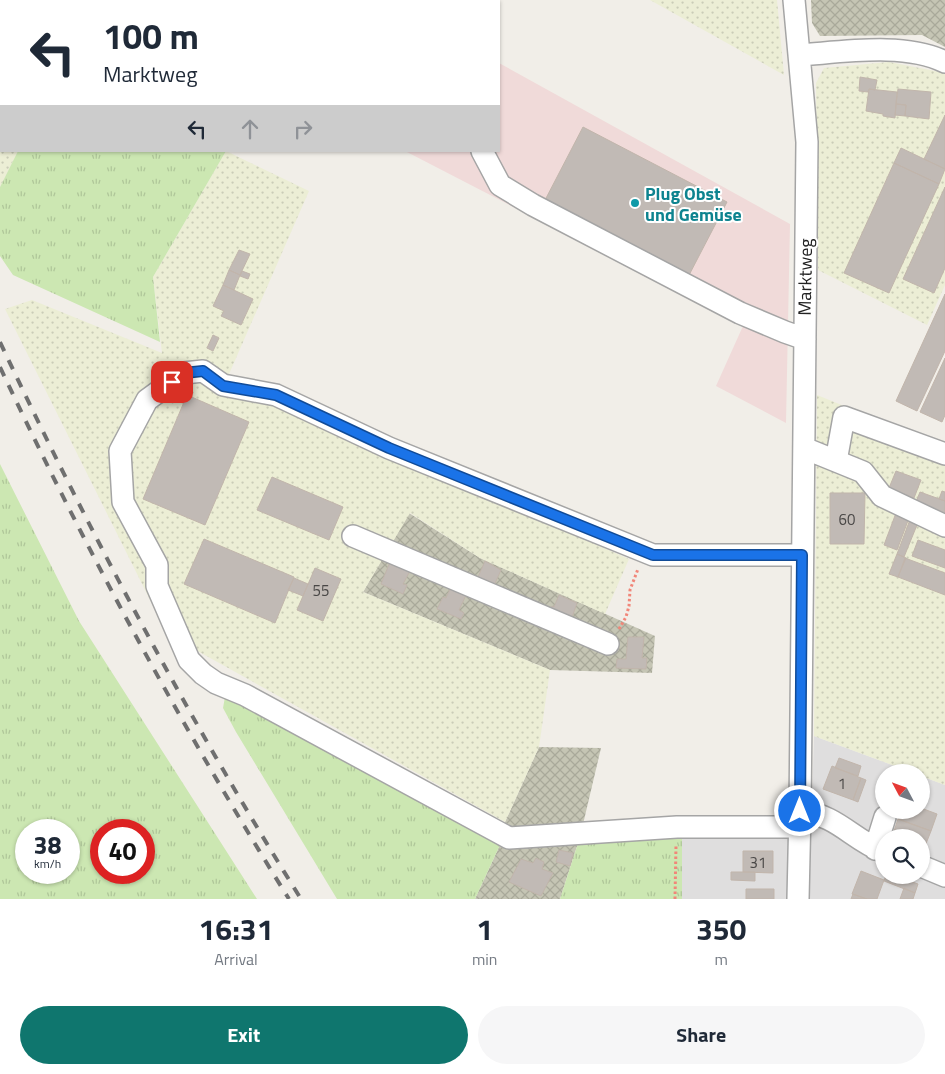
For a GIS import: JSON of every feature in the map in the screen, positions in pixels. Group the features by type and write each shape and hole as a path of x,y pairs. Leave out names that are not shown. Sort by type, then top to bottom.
{"street":[{"name":"Marktweg","path":"794,0 807,142 798,899"},
{"path":"800,55 898,50 917,53 945,62"},
{"path":"483,152 500,185 533,205 740,313 785,332 805,338"},
{"path":"802,555 653,555 389,448 276,395 223,386 203,371 184,373 147,400 120,451 123,502 157,565 157,586 189,660 203,674 216,683 245,695 509,838 800,819 814,812 831,819 875,847"},
{"path":"836,461 844,417 945,454"},
{"path":"804,448 863,472 882,496 945,526"},
{"path":"353,536 608,644"},
{"path":"930,869 945,875"}],"path":[{"path":"608,644 617,633 626,616 630,590 644,552"},
{"path":"675,899 676,827"}],"shaded area":[{"path":"650,0 777,0 784,75"},
{"path":"811,0 945,0 945,47 922,35 820,36 812,23"},
{"path":"889,62 945,73 945,285 927,325 818,270 816,83 824,68"},
{"path":"500,64 790,224 786,423 716,386 743,326 407,152 500,152"},
{"path":"0,152 18,152 0,187"},
{"path":"225,152 309,191 226,381 629,559 605,614 480,558 410,513 363,592 550,670 539,747 505,822 167,634 5,309 32,300 162,353 153,277"},
{"path":"817,395 945,447 945,785 930,779 930,764 889,764 814,736"},
{"path":"409,513 480,558 655,636 652,673 550,670 363,592"},
{"path":"814,736 889,764 875,764 875,819 930,819 930,779 945,785 945,899 682,899 682,837 811,837"},
{"path":"539,747 601,748 580,837 560,899 475,899 505,834 505,822"}],"green space":[{"path":"18,152 225,152 153,277 160,342 13,275 0,256 0,187"},
{"path":"0,464 79,621 257,899 0,899"},
{"path":"225,697 505,834 475,899 337,899 236,732 223,708"},
{"path":"580,837 682,837 682,899 560,899"}],"building":[{"path":"860,77 877,80 875,90 869,89 868,92 859,91"},
{"path":"869,89 897,92 895,118 866,111"},
{"path":"898,89 931,92 929,119 905,116 906,105 896,104"},
{"path":"896,104 906,105 905,116 895,115"},
{"path":"945,115 945,169 924,159"},
{"name":"Plug Obst und Gemüse","path":"583,127 727,202 687,279 543,204"},
{"path":"901,148 945,169 939,184 894,163"},
{"path":"894,163 939,184 889,293 844,273"},
{"path":"945,187 945,268 934,293 903,279"},
{"path":"239,250 250,254 240,275 229,270"},
{"path":"229,270 240,275 234,290 223,285"},
{"path":"242,271 250,274 248,279 240,276"},
{"path":"223,285 253,299 241,325 221,316 224,311 213,306"},
{"path":"945,294 945,351 917,411 896,401"},
{"path":"213,335 219,338 213,351 207,348"},
{"path":"945,358 945,415 942,422 920,412"},
{"path":"187,395 249,422 205,525 143,499"},
{"path":"896,471 921,480 914,498 889,488"},
{"path":"272,477 343,507 329,540 257,510"},
{"path":"942,491 945,492 945,501 939,499"},
{"path":"920,492 945,501 945,519 914,507"},
{"path":"830,493 865,493 864,544 830,544"},
{"path":"896,513 909,518 897,550 884,545"},
{"path":"911,517 919,520 904,557 897,554"},
{"path":"204,539 294,577 275,623 184,584"},
{"path":"918,540 945,550 945,568 912,556"},
{"path":"897,554 906,558 898,577 889,574"},
{"path":"905,558 945,573 945,595 898,577"},
{"path":"485,561 501,570 492,590 475,584"},
{"path":"390,562 410,571 403,584 407,585 403,594 381,584"},
{"path":"315,568 341,579 323,621 297,610"},
{"path":"294,578 308,584 303,596 288,590"},
{"path":"452,585 468,591 459,610 464,613 461,619 437,609 443,597 446,598"},
{"path":"559,595 577,603 570,623 548,615"},
{"path":"628,637 644,637 642,658 647,658 646,669 616,668 617,659 626,659"},
{"path":"839,758 861,766 858,776 835,768"},
{"path":"832,766 861,778 853,800 823,789"},
{"path":"861,778 866,780 858,802 853,800"},
{"path":"930,811 937,814 931,831 930,829 898,819 930,819"},
{"path":"898,819 926,829 895,829"},
{"path":"559,850 573,853 570,866 556,862"},
{"path":"743,851 773,851 773,873 743,872"},
{"path":"536,858 544,862 542,869 553,873 541,896 509,882 521,859 533,863"},
{"path":"861,871 875,876 875,884 883,884 877,899 867,899 852,894"},
{"path":"731,872 755,872 755,881 731,880"},
{"path":"892,884 918,884 915,893"},
{"path":"904,888 915,893 913,899 900,899"},
{"path":"746,889 774,889 774,899 746,899"},
{"path":"853,894 867,899 851,899"}],"railway":[{"path":"0,342 69,484 142,625 219,763 301,899"},
{"path":"0,367 66,503 137,638 249,835 289,899"}],"place":[{"name":"Plug Obst und Gemüse","path":"635,203"}],"route":[{"path":"172,382 184,373 203,371 223,386 276,395 389,448 653,555 802,555 800,811"}]}
